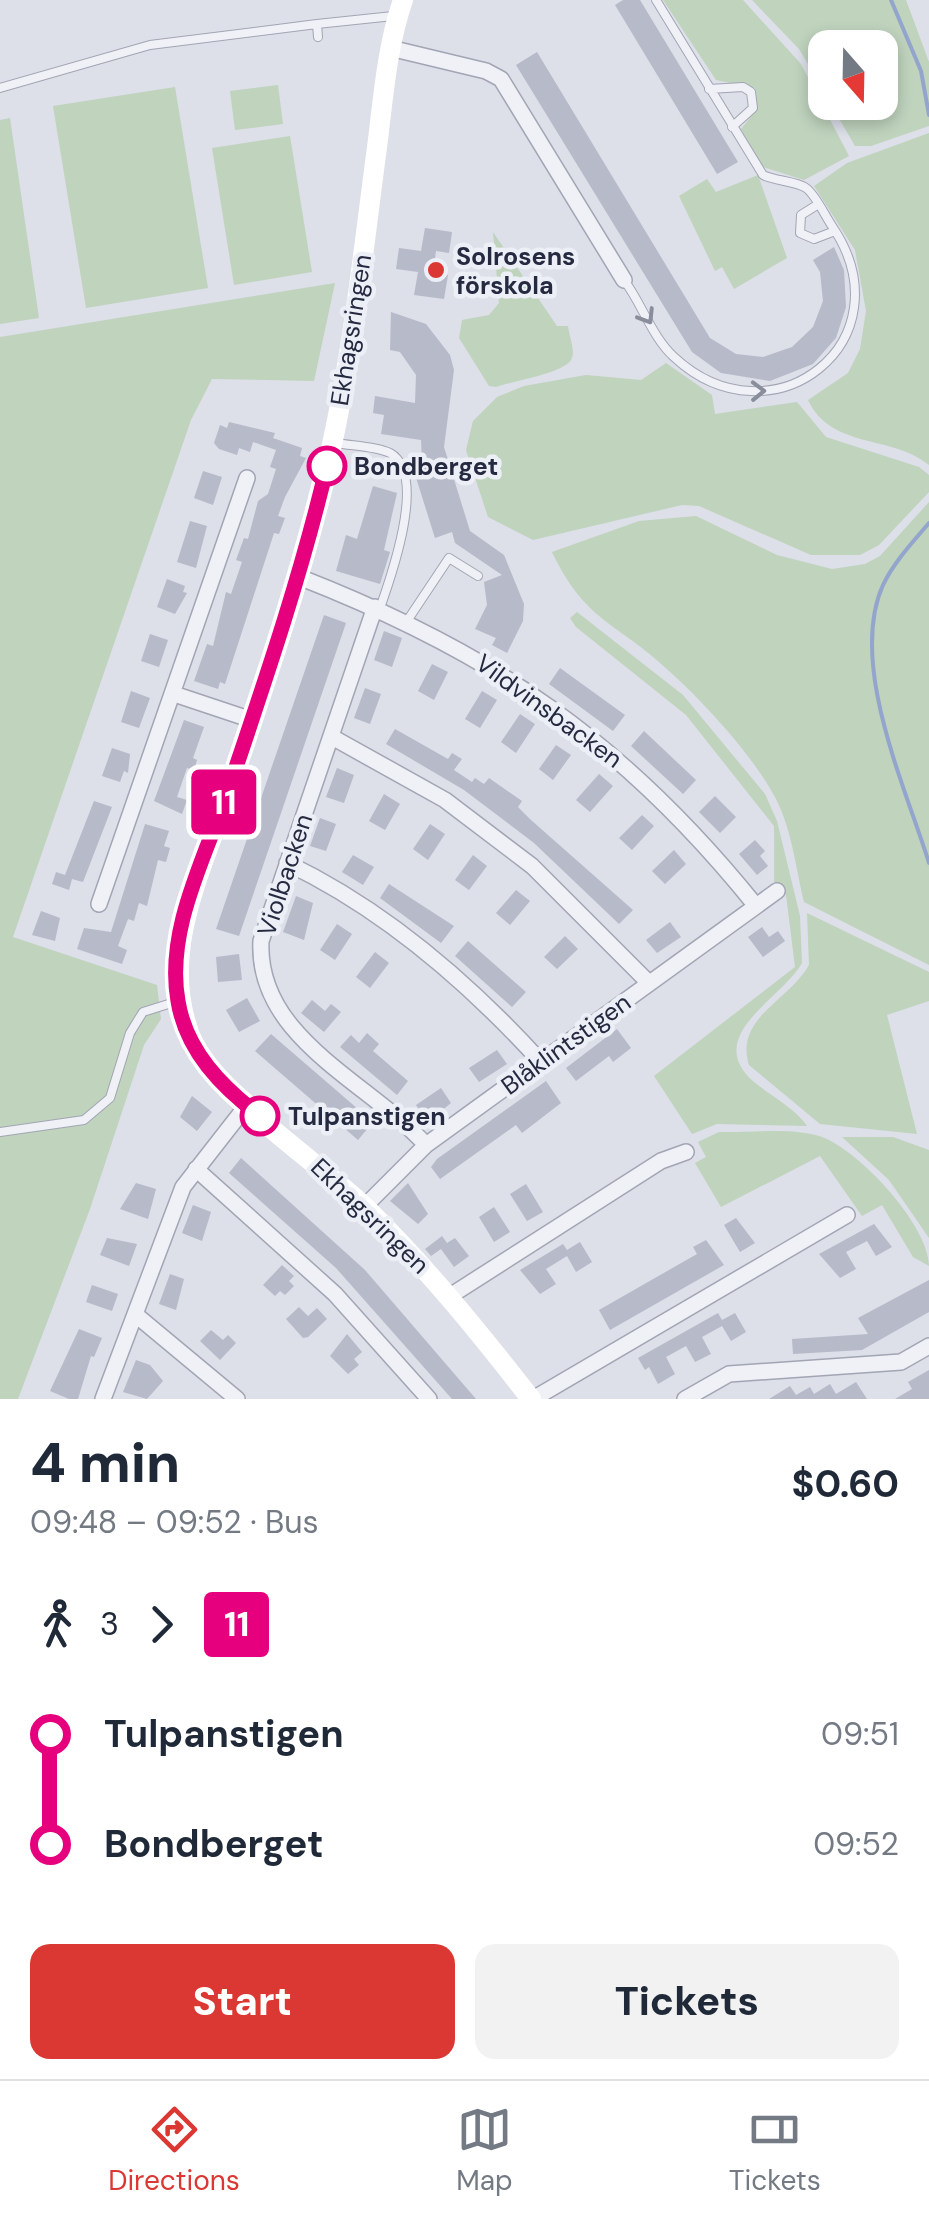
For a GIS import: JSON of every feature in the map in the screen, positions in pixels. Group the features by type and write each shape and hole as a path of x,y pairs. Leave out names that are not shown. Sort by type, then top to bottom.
{"street":[{"name":"Ekhagsringen","path":"400,8 390,48 356,306 332,442 299,577 188,905 176,970 178,1001 197,1053 246,1105 364,1207 450,1296 532,1399"},
{"path":"390,48 486,71 501,79 624,280"},
{"path":"99,904 247,478"},
{"name":"Vildvinsbacken","path":"299,577 407,621 501,673 610,752 690,828 756,906"},
{"name":"Violbacken","path":"378,608 261,941 260,962 270,999 292,1028 426,1145"},
{"path":"174,694 252,720"},
{"path":"332,738 446,800 532,866 649,984"},
{"path":"288,863 340,892 417,946 474,995 541,1062"},
{"name":"Blåklintstigen","path":"364,1207 426,1145 778,890"},
{"path":"103,1399 173,1208 196,1169 246,1105"},
{"path":"450,1296 661,1162 686,1152"},
{"path":"196,1169 335,1294 429,1399"},
{"path":"532,1399 846,1215"},
{"path":"136,1314 237,1399"},
{"path":"685,1399 730,1374 901,1362 929,1346"}],"lane":[{"path":"624,280 671,354 719,386 771,392 824,368 842,346 856,308 852,267 838,235 806,188 763,174 656,0"},
{"path":"0,88 150,45 317,24 400,8"},
{"path":"317,24 318,37"},
{"path":"709,88 743,86 751,92 753,108 732,127"},
{"path":"817,204 801,215 800,233 814,239 838,235"},
{"path":"332,442 390,454 399,462 408,487 400,526 402,545 378,608"},
{"path":"407,621 448,558 478,576"},
{"path":"0,1132 84,1120 110,1098 130,1033 144,1012 178,1001"}],"green space":[{"path":"663,0 743,0 801,64 808,77 808,120 830,120 849,156 804,180 763,167 741,129 757,109 755,88 716,80"},
{"path":"752,0 906,0 929,62 929,126 871,146 855,146 840,120 898,120 898,30 808,30 808,64 799,49"},
{"path":"278,85 283,124 235,130 230,91"},
{"path":"175,87 208,288 86,308 53,106"},
{"path":"10,118 39,318 0,324 0,120"},
{"path":"929,133 929,465 914,455 832,427 808,400 848,373 860,349 866,311 855,250 814,186 847,163"},
{"path":"290,136 312,272 234,285 212,148"},
{"path":"758,175 787,258 734,289 722,267 715,271 679,196 707,179 716,192"},
{"path":"493,232 557,326 568,326 573,351 572,358 560,368 496,387 489,386 459,338 462,320 489,315 499,303"},
{"path":"335,283 314,381 212,379 191,420 13,937 157,985 161,1019 144,1045 90,1209 18,1399 0,1399 0,337"},
{"path":"666,363 712,395 715,414 797,402 826,437 919,467 929,475 929,492 879,545 860,555 811,555 699,506 682,505 533,540 488,517 466,450 473,421 497,397 524,386 586,375 641,380"},
{"path":"929,502 929,965 804,902 786,824 755,766 682,683 590,608 552,552 639,521 696,516 777,555 832,569 865,564 880,556"},
{"path":"577,612 683,695 765,794 777,821 800,916 802,963 751,1018 736,1049 740,1065 754,1082 807,1126 717,1124 692,1134 654,1076 795,967 786,895 774,882 774,826 686,715 576,627 570,618"},
{"path":"807,913 929,972 929,1001 887,1015 917,1134 820,1124 749,1065 746,1049 756,1022 809,965"},
{"path":"719,1132 798,1132 838,1145 873,1173 905,1211 918,1231 929,1266 913,1257 882,1205 862,1216 820,1156 721,1207 695,1163 706,1157 698,1142"},
{"path":"842,1137 893,1137 929,1150 929,1238 889,1180"}],"building":[{"path":"623,0 640,0 738,162 717,174 615,5"},
{"path":"537,52 710,338 736,354 763,357 792,347 813,327 823,301 820,272 813,260 834,247 844,270 846,307 836,338 813,364 770,381 721,373 692,352 516,65"},
{"path":"425,228 452,232 449,253 436,251 433,273 448,275 444,299 414,295 418,272 396,269 399,248 421,251"},
{"path":"391,312 426,324 450,355 454,370 444,447 470,531 504,555 524,604 523,621 507,653 492,645 496,638 475,629 487,605 484,582 502,575 455,543 452,532 435,538 413,468 422,460 421,440 381,434 384,415 373,413 375,396 415,403 416,375 400,352 390,350"},
{"path":"229,422 275,433 273,438 302,448 300,456 306,458 285,497 278,516 285,518 279,534 274,533 225,684 220,682 218,689 194,681 207,644 213,646 226,592 231,594 242,562 236,560 244,538 248,539 258,501 268,494 276,469 270,467 276,450 253,442 250,452 239,448 237,455 219,449 214,443 220,425 227,428"},
{"path":"203,471 222,477 213,505 194,498"},
{"path":"373,486 397,493 384,550 390,552 380,584 336,571 346,535 357,539"},
{"path":"190,521 207,526 196,568 177,562"},
{"path":"167,579 185,586 183,592 187,593 175,614 157,607"},
{"path":"324,615 346,623 239,936 216,929"},
{"path":"384,631 402,638 392,667 374,660"},
{"path":"150,634 168,640 159,667 141,661"},
{"path":"432,664 448,672 434,700 418,691"},
{"path":"560,668 625,715 613,731 549,684"},
{"path":"365,688 381,694 370,724 354,718"},
{"path":"131,691 150,698 139,728 121,722"},
{"path":"482,691 497,700 480,728 465,719"},
{"path":"520,714 535,724 516,753 501,742"},
{"path":"184,720 204,727 193,758 197,760 194,770 187,768 177,797 187,800 182,814 154,801"},
{"path":"395,729 448,759 452,753 462,759 454,770 472,782 475,778 484,784 489,778 522,801 518,807 531,820 633,910 619,924 534,843 464,790 386,744"},
{"path":"644,731 696,780 683,794 631,746"},
{"path":"556,745 571,755 553,780 539,769"},
{"path":"112,748 130,754 128,773 124,771 120,782 102,776"},
{"path":"337,768 354,775 344,803 326,797"},
{"path":"599,774 613,786 590,812 576,800"},
{"path":"384,794 400,804 385,830 369,821"},
{"path":"715,796 736,817 720,833 699,812"},
{"path":"94,801 112,807 83,882 72,879 69,890 52,884 56,872 65,875"},
{"path":"642,815 654,826 632,850 619,838"},
{"path":"320,818 336,824 326,851 310,846"},
{"path":"145,824 169,831 164,846 170,848 166,862 158,860 147,906 139,903 134,921 128,919 118,946 127,950 122,964 77,949 84,928 111,932"},
{"path":"430,824 445,834 428,860 413,849"},
{"path":"755,840 765,851 760,856 768,866 757,875 739,854"},
{"path":"674,850 686,864 665,884 652,871"},
{"path":"353,855 374,867 363,885 342,872"},
{"path":"473,855 487,866 469,890 455,880"},
{"path":"389,884 454,926 441,943 380,898"},
{"path":"516,890 530,901 510,925 496,913"},
{"path":"296,896 313,903 304,940 283,932"},
{"path":"41,911 60,918 55,941 32,935"},
{"path":"670,922 681,937 657,953 646,940"},
{"path":"337,924 352,934 335,960 320,950"},
{"path":"762,927 769,937 778,931 785,941 763,957 748,937"},
{"path":"565,936 578,949 557,969 544,957"},
{"path":"468,941 526,992 512,1007 455,956"},
{"path":"375,952 389,963 370,988 356,977"},
{"path":"239,954 242,980 218,982 216,957"},
{"path":"247,998 260,1021 239,1032 226,1010"},
{"path":"312,1000 325,1011 331,1004 341,1012 324,1032 301,1013"},
{"path":"617,1029 631,1048 613,1062 609,1056 576,1081 566,1068"},
{"path":"367,1033 379,1044 373,1051 408,1081 397,1095 340,1047 351,1035 359,1043"},
{"path":"271,1034 373,1122 358,1140 255,1051"},
{"path":"497,1050 507,1064 479,1082 469,1068"},
{"path":"546,1081 561,1103 522,1133 516,1125 440,1179 431,1167 437,1159"},
{"path":"441,1088 451,1103 428,1122 416,1105"},
{"path":"192,1096 212,1112 197,1131 180,1117"},
{"path":"241,1158 365,1270 476,1399 452,1399 336,1268 229,1173"},
{"path":"136,1183 156,1189 148,1219 120,1209"},
{"path":"408,1183 428,1214 418,1224 390,1201"},
{"path":"526,1184 543,1212 527,1221 510,1194"},
{"path":"193,1205 211,1212 202,1241 182,1233"},
{"path":"494,1207 510,1232 494,1242 479,1217"},
{"path":"736,1218 755,1243 740,1252 724,1225"},
{"path":"874,1224 892,1247 876,1256 867,1241 846,1252 856,1269 840,1278 819,1254"},
{"path":"442,1236 447,1243 455,1238 469,1256 454,1267 441,1249 431,1256 425,1249"},
{"path":"107,1238 137,1244 129,1266 100,1255"},
{"path":"706,1240 724,1265 610,1330 599,1310 697,1254 693,1247"},
{"path":"580,1242 592,1262 576,1272 567,1256 546,1269 556,1284 540,1294 520,1270 563,1244 567,1250"},
{"path":"282,1265 294,1276 289,1281 294,1286 285,1295 280,1291 275,1296 263,1285"},
{"path":"170,1274 184,1279 176,1310 159,1304"},
{"path":"929,1280 929,1312 862,1350 793,1354 792,1339 868,1334 858,1318"},
{"path":"92,1285 118,1294 112,1311 86,1302"},
{"path":"299,1307 308,1316 317,1308 327,1319 308,1337 303,1338 286,1319"},
{"path":"718,1313 722,1320 735,1313 746,1332 731,1341 722,1326 702,1337 711,1354 695,1362 686,1346 666,1357 675,1374 658,1384 649,1367 645,1370 638,1358"},
{"path":"79,1329 102,1338 94,1357 91,1356 78,1399 69,1399 50,1391"},
{"path":"211,1330 223,1340 228,1335 236,1343 220,1360 200,1341"},
{"path":"347,1334 362,1352 354,1359 359,1365 348,1374 330,1356"},
{"path":"136,1360 150,1365 163,1381 147,1399 123,1392"},
{"path":"929,1370 929,1399 895,1399 912,1389 908,1382"},
{"path":"856,1382 867,1399 769,1399 790,1386 796,1395 810,1387 814,1394 830,1384 836,1394"}],"waterway":[{"path":"891,0 921,71 929,115"},
{"path":"929,523 883,585 874,616 872,651 884,724 929,863"}],"bus line":[{"name":"11","path":"260,1116 219,1081 197,1053 178,1001 176,970 188,905 284,626 327,466"}],"place":[{"name":"Solrosens förskola","path":"436,270"},
{"name":"Bondberget","path":"327,466"},
{"name":"Tulpanstigen","path":"260,1116"}]}
